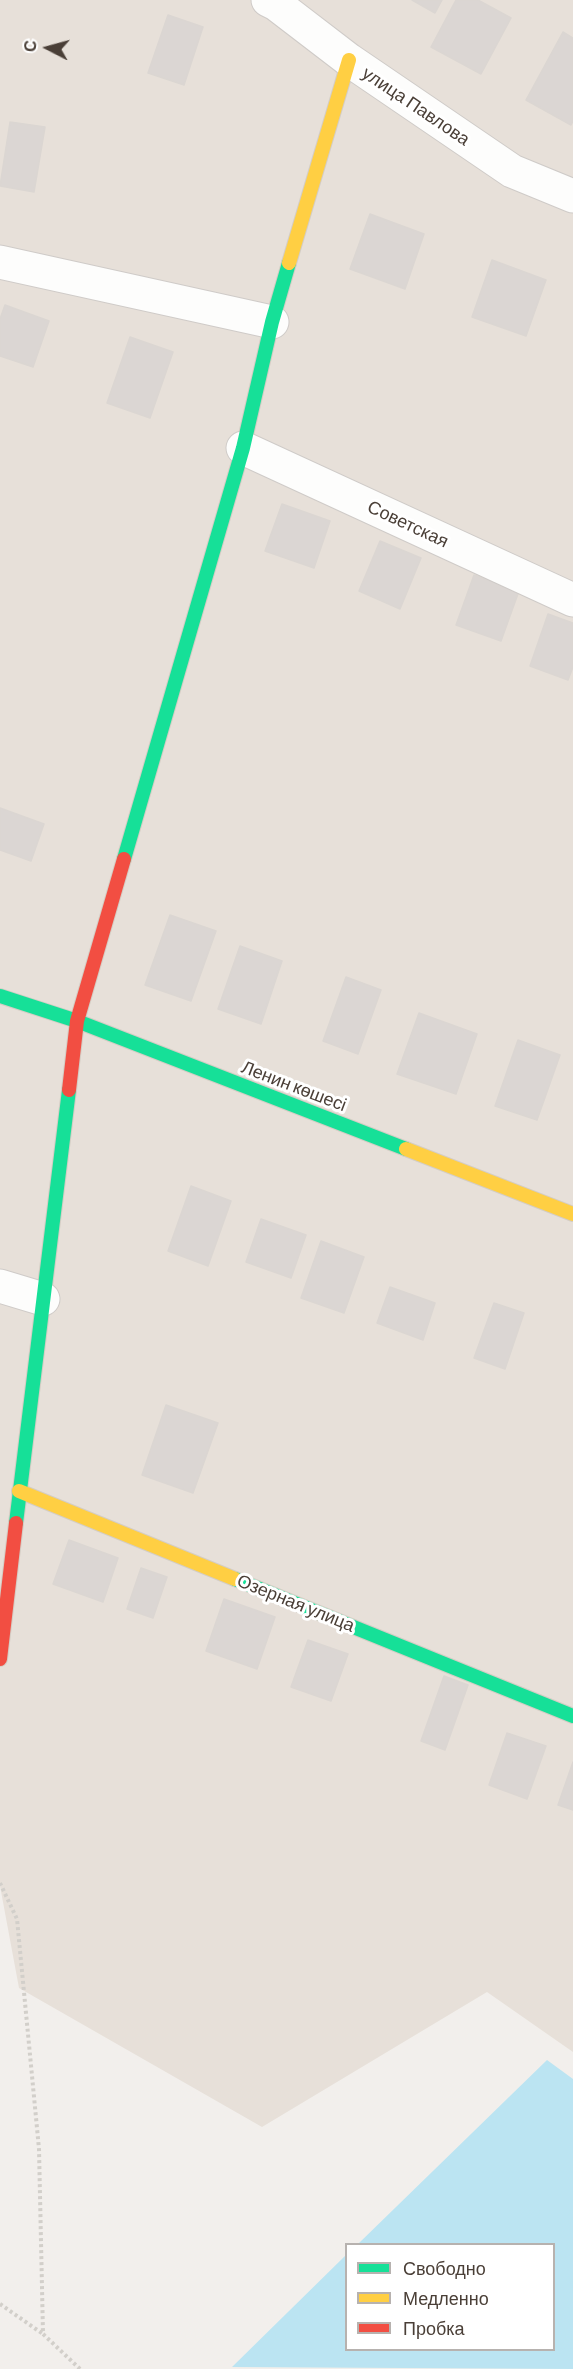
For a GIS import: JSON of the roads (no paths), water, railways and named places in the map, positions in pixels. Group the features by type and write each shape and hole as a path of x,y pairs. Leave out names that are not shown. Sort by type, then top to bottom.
{"street":[{"name":"улица Павлова","path":"274,1 349,60 512,171 573,196"},
{"path":"0,1659 77,1021 243,448 272,322 349,60"},
{"path":"0,262 272,322"},
{"name":"Советская","path":"243,448 573,600"},
{"name":"Ленин көшесі","path":"0,996 77,1021 573,1214"},
{"path":"0,1286 43,1299"},
{"name":"Озерная улица","path":"19,1491 573,1716"}],"water":[{"path":"547,2060 573,2079 573,2369 232,2367 345,2256 345,2351 555,2351 555,2243 359,2243"}]}
